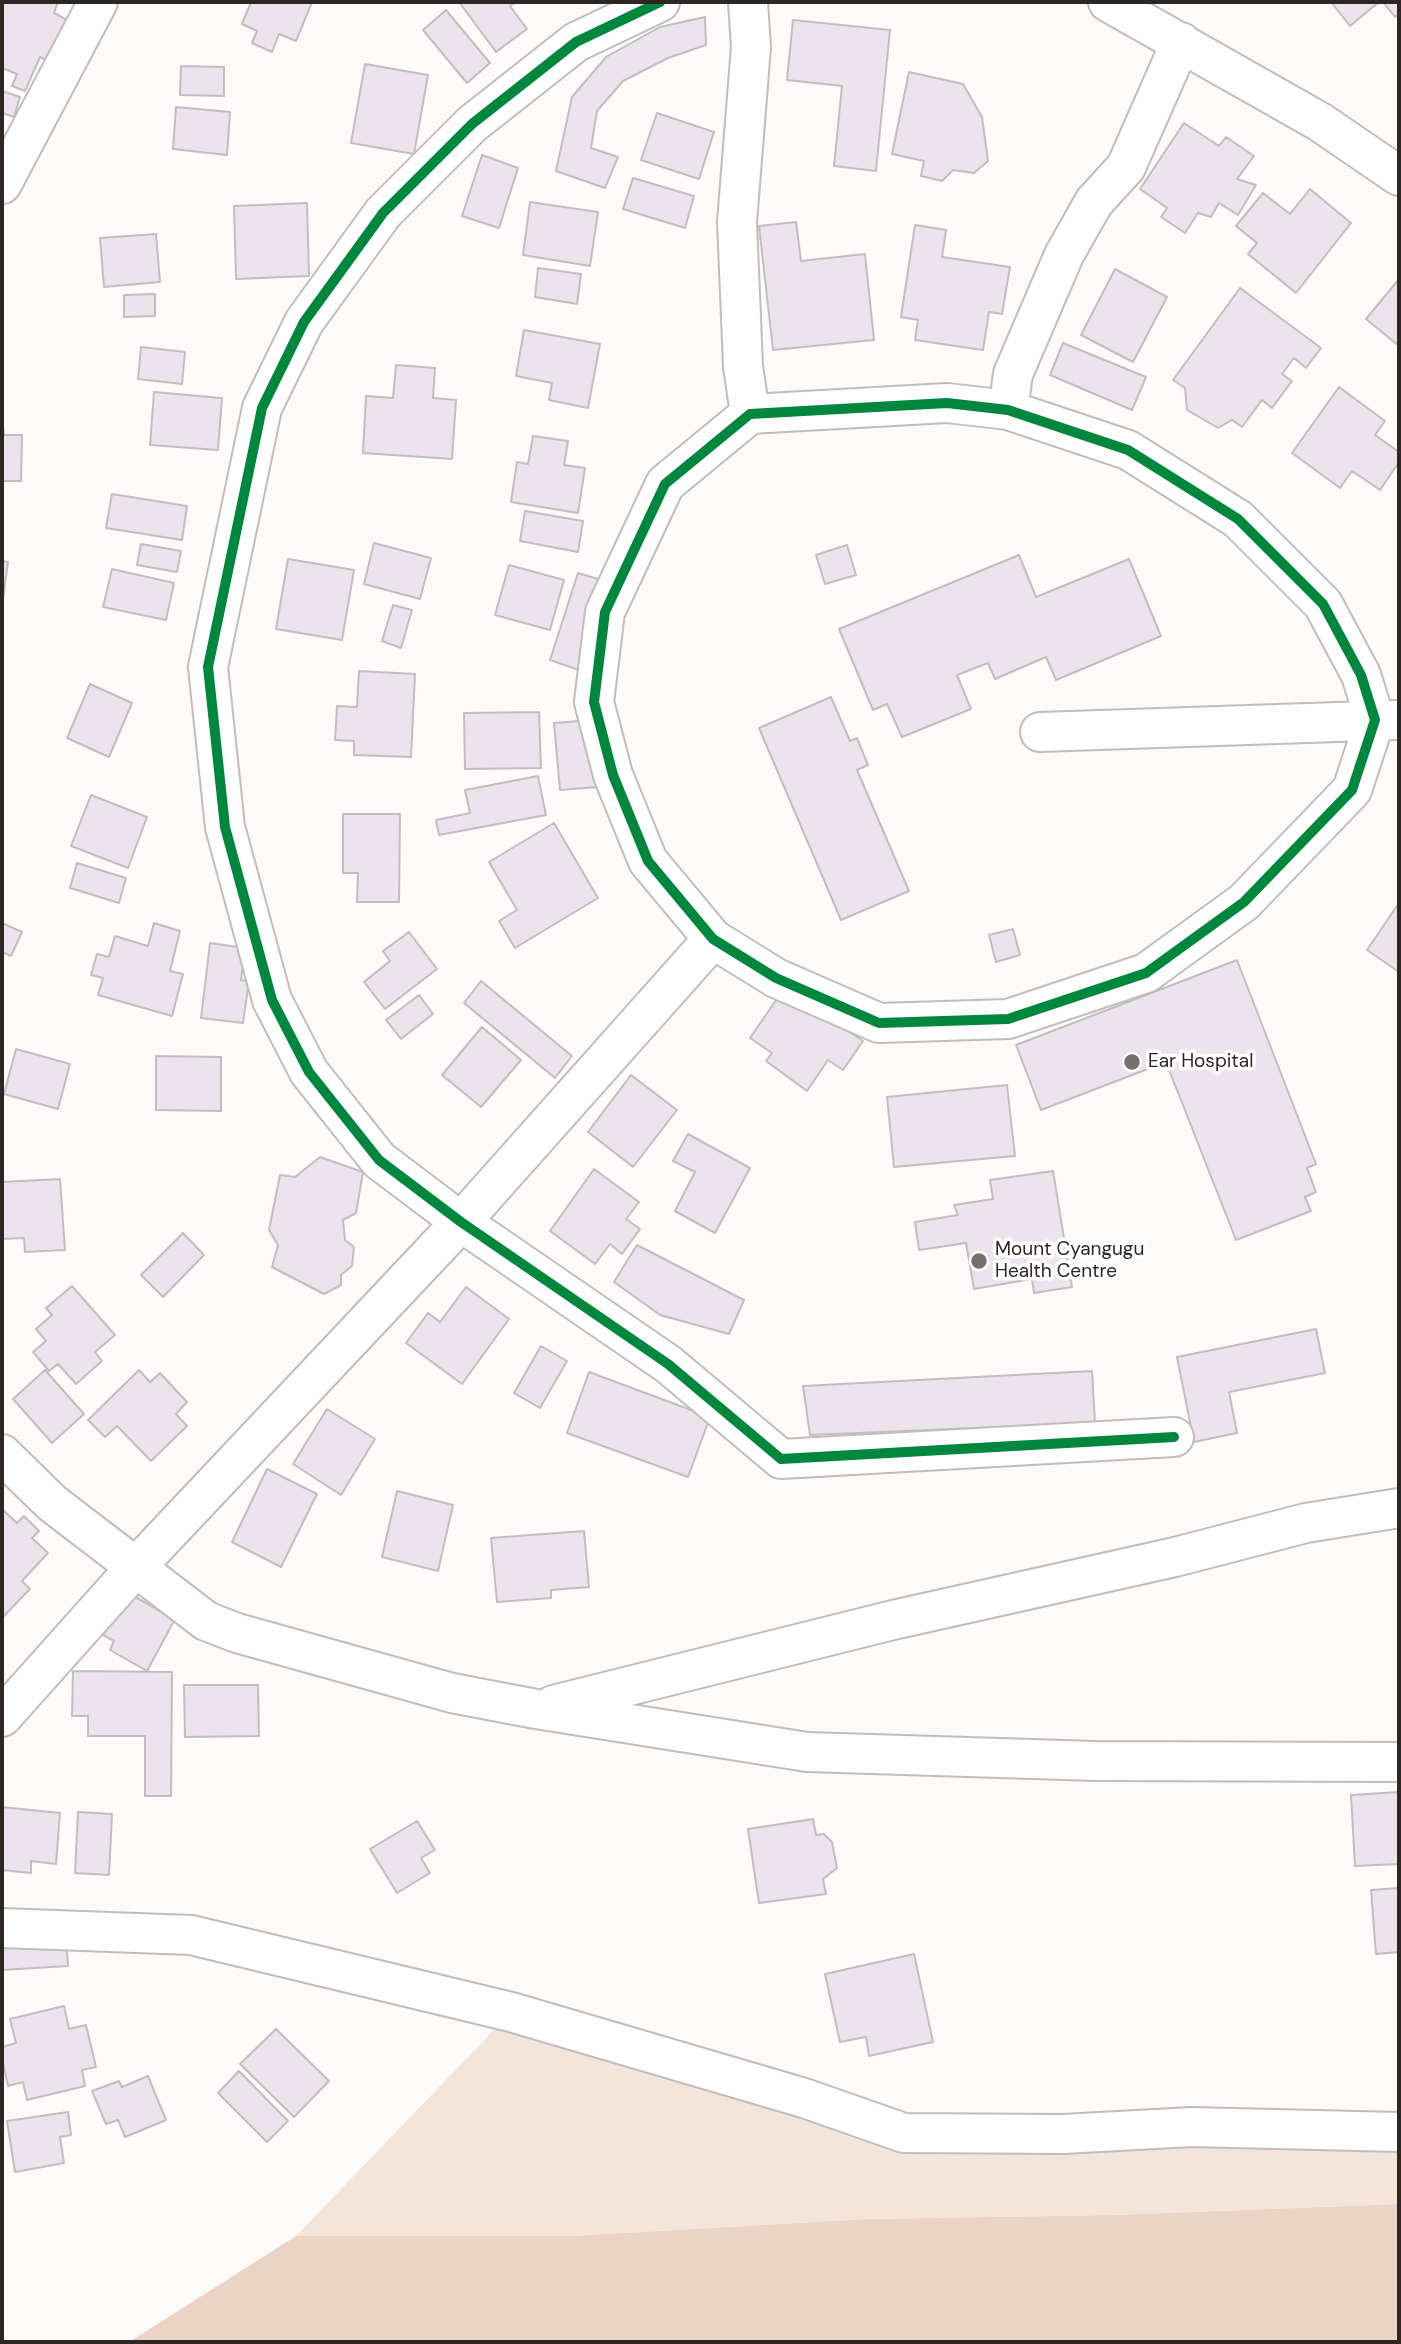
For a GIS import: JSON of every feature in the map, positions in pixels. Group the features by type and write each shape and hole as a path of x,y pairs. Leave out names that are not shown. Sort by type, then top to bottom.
{"street":[{"path":"2,184 98,2"},
{"path":"660,2 576,42 472,124 383,213 304,322 262,408 208,667 225,827 272,1000 309,1072 379,1160 461,1222 668,1364 781,1459 1174,1437"},
{"path":"748,2 751,47 737,222 743,366 750,414"},
{"path":"1108,2 1320,122 1399,176"},
{"path":"1008,410 1013,374 1064,255 1094,202 1126,167 1181,42"},
{"path":"947,403 1008,410 1128,450 1238,520 1323,604 1387,720 1352,790 1244,902 1146,973 1008,1020 879,1023 776,978 713,939 648,861 613,775 594,702 604,612 665,484 750,414 947,403"},
{"path":"1040,732 1387,720"},
{"path":"2,1717 136,1567 461,1222 713,939"},
{"path":"2,1454 52,1503 206,1621 237,1633 452,1692 536,1709 807,1752 1096,1761 1399,1762"},
{"path":"536,1709 892,1620 1175,1557 1306,1522 1399,1507"},
{"path":"2,1928 191,1935 511,2012 804,2098 904,2133 1063,2134 1192,2127 1399,2132"}],"shaded area":[{"path":"511,2012 904,2133 1399,2132 1399,2204 1115,2215 867,2219 572,2236 296,2236"},
{"path":"1399,2204 1399,2342 129,2342 296,2236 572,2236 867,2219 1115,2215"}],"building":[{"path":"2,2 58,2 54,13 69,21 51,62 40,57 25,91 12,86 17,74 2,68"},
{"path":"251,2 312,2 296,41 279,34 272,52 252,43 257,31 242,24"},
{"path":"459,2 516,2 510,6 527,29 496,52"},
{"path":"1331,2 1379,2 1350,26"},
{"path":"1383,2 1399,2 1399,13 1395,17"},
{"path":"446,10 490,63 467,83 423,30"},
{"path":"705,17 706,45 668,58 623,81 597,111 591,148 618,157 605,188 556,171 572,97 606,57 660,27"},
{"path":"793,20 890,30 876,171 834,166 842,86 787,80"},
{"path":"365,64 428,75 414,154 351,143"},
{"path":"181,66 224,67 224,96 180,95"},
{"path":"909,72 963,84 982,117 988,161 974,173 953,170 942,181 921,176 924,161 892,154"},
{"path":"2,91 20,97 14,117 2,113"},
{"path":"176,107 230,112 227,155 173,149"},
{"path":"657,113 714,132 699,179 641,160"},
{"path":"1184,123 1219,146 1226,137 1254,156 1237,179 1256,185 1238,215 1219,203 1211,217 1198,213 1185,233 1161,217 1167,208 1140,189"},
{"path":"482,155 518,168 499,228 462,216"},
{"path":"633,178 694,196 685,228 623,209"},
{"path":"1310,189 1351,223 1296,293 1248,254 1257,243 1236,226 1263,193 1290,214"},
{"path":"530,202 598,212 590,266 523,255"},
{"path":"307,203 309,276 236,279 234,206"},
{"path":"796,222 801,261 865,254 874,340 773,350 759,226"},
{"path":"915,225 946,230 942,257 1010,267 1002,314 989,312 983,350 915,340 918,320 901,317"},
{"path":"156,234 160,282 104,287 100,238"},
{"path":"538,268 581,274 577,304 535,297"},
{"path":"1115,269 1167,297 1133,362 1081,335"},
{"path":"1399,279 1399,346 1366,319"},
{"path":"1240,288 1321,348 1306,368 1294,358 1282,374 1292,381 1272,408 1262,400 1242,427 1232,420 1218,428 1187,410 1185,388 1173,380"},
{"path":"155,294 155,316 124,317 124,295"},
{"path":"524,330 600,344 588,408 549,400 552,383 516,376"},
{"path":"1063,343 1146,377 1132,410 1050,375"},
{"path":"141,347 185,352 182,384 138,379"},
{"path":"396,365 435,368 433,398 456,400 452,459 363,453 366,396 393,398"},
{"path":"1339,387 1385,421 1375,435 1399,452 1399,462 1380,490 1352,471 1340,488 1292,453"},
{"path":"154,392 222,398 218,450 150,445"},
{"path":"2,419 4,435 22,435 21,481 2,481"},
{"path":"533,436 568,441 564,465 585,468 578,513 511,502 517,462 528,464"},
{"path":"112,494 187,506 182,540 106,528"},
{"path":"525,511 583,521 578,552 520,541"},
{"path":"374,543 431,558 420,599 364,584"},
{"path":"141,544 181,551 177,572 137,565"},
{"path":"847,545 856,575 825,584 816,555"},
{"path":"1019,555 1036,597 1129,559 1161,636 1056,680 1046,657 995,679 988,663 957,675 971,709 902,737 887,704 873,710 839,629"},
{"path":"288,559 354,570 342,640 276,629"},
{"path":"2,561 8,562 3,598 2,598"},
{"path":"509,565 564,580 550,630 495,615"},
{"path":"112,569 174,583 166,620 103,607"},
{"path":"578,573 608,582 579,670 550,660"},
{"path":"393,605 412,610 401,648 382,641"},
{"path":"359,671 415,674 411,757 354,755 354,741 335,740 337,706 357,707"},
{"path":"90,684 132,703 109,757 67,738"},
{"path":"831,697 850,741 857,738 868,765 857,770 909,891 841,920 759,728"},
{"path":"539,712 541,768 465,769 464,713"},
{"path":"592,720 598,787 560,790 554,723"},
{"path":"538,776 546,815 439,835 436,820 470,813 465,790"},
{"path":"91,795 147,817 128,868 71,846"},
{"path":"343,814 400,814 399,902 357,902 358,873 343,873"},
{"path":"554,823 598,898 515,948 499,921 517,910 489,862"},
{"path":"77,863 126,878 119,903 70,888"},
{"path":"1399,903 1399,972 1367,950"},
{"path":"2,923 22,932 11,956 2,952"},
{"path":"154,923 180,931 170,971 183,974 172,1016 98,995 103,978 91,975 97,954 109,957 115,936 148,946"},
{"path":"1013,929 1020,955 996,962 989,935"},
{"path":"409,932 437,969 385,1009 364,982 390,961 383,951"},
{"path":"210,943 245,948 241,980 249,981 243,1023 201,1018"},
{"path":"1237,960 1316,1164 1307,1168 1316,1192 1305,1197 1311,1211 1236,1240 1166,1062 1041,1110 1016,1045"},
{"path":"481,981 572,1056 555,1078 464,1003"},
{"path":"785,987 863,1041 843,1070 828,1060 807,1091 766,1061 772,1053 750,1038"},
{"path":"419,995 433,1014 401,1039 386,1020"},
{"path":"482,1027 521,1060 481,1107 442,1075"},
{"path":"16,1049 70,1064 58,1109 4,1094"},
{"path":"156,1056 221,1057 221,1111 156,1110"},
{"path":"631,1075 677,1110 633,1167 588,1132"},
{"path":"1007,1085 1015,1156 894,1167 887,1097"},
{"path":"688,1134 750,1168 715,1233 675,1211 695,1172 673,1161"},
{"path":"320,1157 363,1172 356,1213 343,1220 345,1240 354,1247 352,1266 341,1275 341,1285 324,1294 272,1267 278,1245 269,1230 280,1175 295,1177"},
{"path":"594,1169 639,1202 626,1219 640,1229 622,1254 610,1244 595,1264 550,1231"},
{"path":"1053,1171 1072,1287 1034,1293 1032,1279 974,1289 966,1243 919,1250 915,1222 958,1215 954,1205 993,1199 990,1180"},
{"path":"60,1179 65,1250 25,1252 24,1238 2,1239 2,1182"},
{"path":"183,1233 204,1255 163,1297 141,1275"},
{"path":"637,1245 744,1300 729,1334 660,1315 614,1282"},
{"path":"72,1286 115,1335 95,1352 102,1361 76,1384 58,1364 49,1371 33,1352 46,1341 36,1329 52,1315 46,1308"},
{"path":"466,1287 509,1319 462,1384 406,1343 428,1313 440,1322"},
{"path":"1316,1329 1325,1373 1229,1392 1237,1433 1194,1442 1177,1357"},
{"path":"541,1346 567,1361 540,1408 514,1393"},
{"path":"45,1370 84,1414 52,1443 13,1399"},
{"path":"139,1370 150,1382 160,1373 187,1402 176,1414 187,1426 151,1461 117,1426 105,1437 88,1420"},
{"path":"1092,1371 1095,1423 810,1435 803,1386"},
{"path":"589,1372 710,1417 688,1477 567,1433"},
{"path":"327,1409 375,1439 341,1495 293,1464"},
{"path":"267,1469 317,1494 281,1567 232,1542"},
{"path":"397,1491 453,1505 438,1571 382,1557"},
{"path":"2,1509 17,1523 24,1516 39,1531 32,1538 48,1553 22,1581 30,1589 2,1618"},
{"path":"584,1531 589,1587 551,1590 551,1598 497,1602 491,1538"},
{"path":"126,1592 175,1619 147,1671 110,1650 114,1641 103,1635"},
{"path":"73,1671 172,1672 171,1796 145,1796 145,1736 88,1736 88,1716 72,1716"},
{"path":"184,1685 258,1685 259,1736 185,1737"},
{"path":"1399,1792 1399,1864 1355,1866 1351,1795"},
{"path":"2,1807 60,1813 56,1864 31,1861 31,1873 2,1870"},
{"path":"78,1812 112,1814 109,1875 75,1873"},
{"path":"813,1819 816,1835 824,1834 832,1842 837,1868 823,1879 826,1894 759,1903 748,1829"},
{"path":"417,1821 435,1850 421,1858 430,1873 397,1893 370,1849"},
{"path":"1399,1888 1399,1952 1376,1954 1371,1890"},
{"path":"66,1941 68,1966 2,1970 2,1945"},
{"path":"914,1954 933,2042 869,2056 866,2037 840,2042 825,1974"},
{"path":"64,2006 69,2029 86,2025 96,2067 82,2070 85,2086 27,2100 23,2082 8,2086 2,2058 2,2047 16,2043 10,2019"},
{"path":"276,2029 329,2081 294,2117 240,2064"},
{"path":"239,2071 288,2121 267,2142 218,2093"},
{"path":"148,2076 166,2120 125,2137 118,2120 106,2124 92,2091 119,2081 122,2087"},
{"path":"68,2112 71,2135 60,2137 64,2163 15,2172 7,2121"}],"cycle path":[{"path":"660,2 576,42 472,124 383,213 304,322 262,408 208,667 225,827 272,1000 309,1072 379,1160 461,1222 668,1364 781,1459 1174,1437"},
{"path":"947,403 1008,410 1128,450 1238,519 1323,604 1361,675 1375,720 1352,790 1244,902 1146,973 1008,1019 879,1023 776,978 713,939 648,861 613,775 594,702 605,612 665,484 750,414 947,403"}],"place":[{"name":"Ear Hospital","path":"1132,1062"},
{"name":"Mount Cyangugu Health Centre","path":"979,1261"}]}
